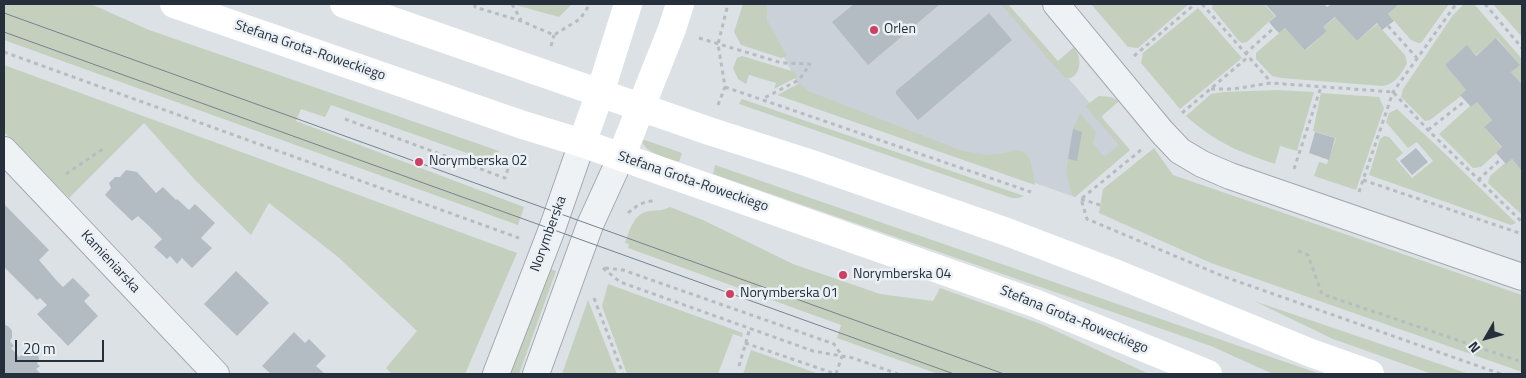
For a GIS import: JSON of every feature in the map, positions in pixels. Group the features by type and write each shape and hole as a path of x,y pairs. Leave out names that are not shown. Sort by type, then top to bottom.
{"main road":[{"name":"Stefana Grota-Roweckiego","path":"174,4 523,125 582,143 1037,304 1208,374"},
{"path":"344,4 1007,232 1107,270 1311,353 1370,374"},
{"name":"Norymberska","path":"582,143 628,4"},
{"path":"621,157 672,29 680,4"}],"street":[{"path":"1056,4 1169,125 1180,151 1202,164 1230,176 1522,277"},
{"name":"Norymberska","path":"496,374 552,229 582,143"},
{"name":"Kamieniarska","path":"4,150 216,374"},
{"path":"536,374 590,224 621,157"}],"path":[{"path":"475,4 475,8 521,21 554,35 580,19 590,4"},
{"path":"512,4 521,21"},
{"path":"721,99 726,87 718,44 728,4"},
{"path":"1130,60 1195,4"},
{"path":"1202,4 1271,83"},
{"path":"1358,198 1393,92 1456,4"},
{"path":"1485,4 1522,48"},
{"path":"1388,26 1417,58"},
{"path":"1081,200 1212,89 1274,28"},
{"path":"699,38 782,63 810,64 799,80 762,99"},
{"path":"4,52 521,239"},
{"path":"1212,89 1239,88 1271,83 1393,92 1428,130 1522,222"},
{"path":"726,87 1031,192"},
{"path":"1292,175 1321,87"},
{"path":"1428,130 1465,101"},
{"path":"345,119 505,178"},
{"path":"42,190 103,149"},
{"path":"1478,180 1501,159"},
{"path":"1363,180 1522,234"},
{"path":"1081,200 1100,206"},
{"path":"1081,200 1087,219 1225,277 1501,374"},
{"path":"624,218 637,205 647,201 656,201"},
{"path":"1298,251 1308,255 1322,294 1522,362"},
{"path":"603,268 606,259"},
{"path":"603,268 620,282 813,351 853,358 898,374"},
{"path":"603,268 623,270 834,344 842,356"},
{"path":"593,294 623,374"},
{"path":"739,366 750,328"},
{"path":"745,343 836,374 842,356"}],"shaded area":[{"path":"764,4 1005,4 1130,150 1075,197 808,104 761,12"}],"green space":[{"path":"4,4 91,4 149,30 499,151 495,163 331,105 325,117 301,109 296,121 524,207 518,225 4,40"},
{"path":"512,4 572,4 559,17"},
{"path":"743,4 767,4 767,20 787,56 781,58 741,45 734,32"},
{"path":"1001,4 1008,4 1058,61 1074,47 1079,63 1078,70 1074,76 1071,78 1064,77"},
{"path":"1091,4 1189,4 1138,48 1128,47"},
{"path":"1213,4 1264,4 1275,16 1247,42 1242,43 1212,8"},
{"path":"1399,4 1449,4 1421,43 1418,43 1411,40 1388,14"},
{"path":"1464,4 1474,4 1522,59 1522,84 1511,72 1519,64 1497,38 1476,55 1467,46 1445,65 1466,90 1430,120 1425,121 1401,97 1403,89 1453,15"},
{"path":"1493,4 1522,4 1522,37"},
{"path":"1198,8 1242,58 1180,109 1141,63 1143,53"},
{"path":"1336,17 1357,41 1377,24 1405,55 1407,63 1397,78 1390,84 1382,86 1281,78 1272,76 1256,59 1256,53 1285,28 1306,50 1327,31 1323,27"},
{"path":"742,56 795,72 797,77 774,89 776,83 749,75 746,84 738,79 733,68 737,58"},
{"path":"4,65 517,253 465,374 392,374 386,368 417,331 338,257 269,203 251,235 195,180 144,123 69,198 4,132"},
{"path":"800,83 808,91 960,150 986,155 1001,154 1015,150 1021,151 1030,159 1035,185 777,95"},
{"path":"1278,90 1314,92 1297,151 1280,146 1275,164 1228,145 1207,133 1186,116 1211,94"},
{"path":"1321,93 1379,97 1384,108 1356,190 1314,176 1319,162 1327,164 1336,138 1313,131"},
{"path":"1099,96 1111,97 1119,101 1101,117 1130,150 1075,197 1072,195 1066,172 1068,159 1077,161 1073,129 1080,113 1096,132 1093,143 1104,157 1119,145 1085,106"},
{"path":"742,99 1024,196 1012,198 739,104"},
{"path":"1477,102 1492,120 1484,127 1502,148 1481,167 1473,168 1439,134"},
{"path":"1397,109 1516,223 1511,225 1369,175 1380,139 1384,136 1389,137 1403,153 1396,159 1412,178 1433,161 1417,142 1408,148 1386,122 1389,113"},
{"path":"645,140 682,153 679,162 652,152 644,145 642,141"},
{"path":"1154,148 1173,175 1522,295 1522,372 1211,263 1099,213 1103,189"},
{"path":"1512,159 1522,171 1522,215 1488,183 1490,176"},
{"path":"715,165 1320,374 1273,374 1211,346 713,174"},
{"path":"670,207 703,220 793,264 880,294 933,301 940,288 1041,324 1149,374 938,374 837,338 841,325 628,248 629,244 625,243 631,227 640,214"},
{"path":"548,268 556,271 519,374 509,374"},
{"path":"608,284 743,333 742,337 733,334 718,374 627,374 602,306"},
{"path":"588,300 617,374 562,374"},
{"path":"1254,301 1469,374 1432,374 1333,339"},
{"path":"751,350 819,374 743,374"}],"building":[{"name":"Orlen","path":"854,4 939,5 868,65 832,22"},
{"path":"1265,4 1324,4 1327,7 1332,4 1399,4 1388,14 1394,21 1382,30 1377,23 1357,41 1335,17 1323,27 1327,31 1305,50 1285,28 1279,33 1274,28 1269,22 1276,16"},
{"name":"Orlen","path":"989,13 1012,40 918,120 896,94 896,91"},
{"path":"1496,38 1520,65 1511,72 1522,84 1522,171 1512,159 1506,164 1496,153 1502,147 1484,127 1492,120 1477,102 1471,107 1460,95 1466,90 1445,65 1467,45 1476,56"},
{"path":"1073,129 1082,132 1077,161 1068,159"},
{"path":"1315,132 1335,138 1329,160 1309,153"},
{"path":"1416,148 1428,162 1412,175 1400,161"},
{"path":"126,170 137,172 156,193 163,187 189,210 195,204 215,223 201,238 212,248 192,268 182,258 177,264 170,256 167,259 154,247 162,239 138,216 132,221 105,195 111,188 109,183 115,177 120,177"},
{"path":"4,204 49,250 39,260 57,281 63,287 73,278 90,295 84,301 98,316 68,346 37,314 47,305 40,298 37,300 4,267"},
{"path":"236,271 269,303 237,336 204,304"},
{"path":"4,324 12,331 10,341 14,346 11,348 19,357 26,351 28,354 34,352 38,354 37,364 40,366 36,369 41,374 4,374"},
{"path":"294,332 305,343 309,339 326,356 316,366 325,374 271,374 262,366"}],"tram line":[{"path":"4,13 1004,374"},
{"path":"4,32 954,374"}],"place":[{"name":"Orlen","path":"874,30"},
{"name":"Norymberska 02","path":"419,162"},
{"name":"Norymberska 04","path":"843,275"},
{"name":"Norymberska 01","path":"730,294"}]}
